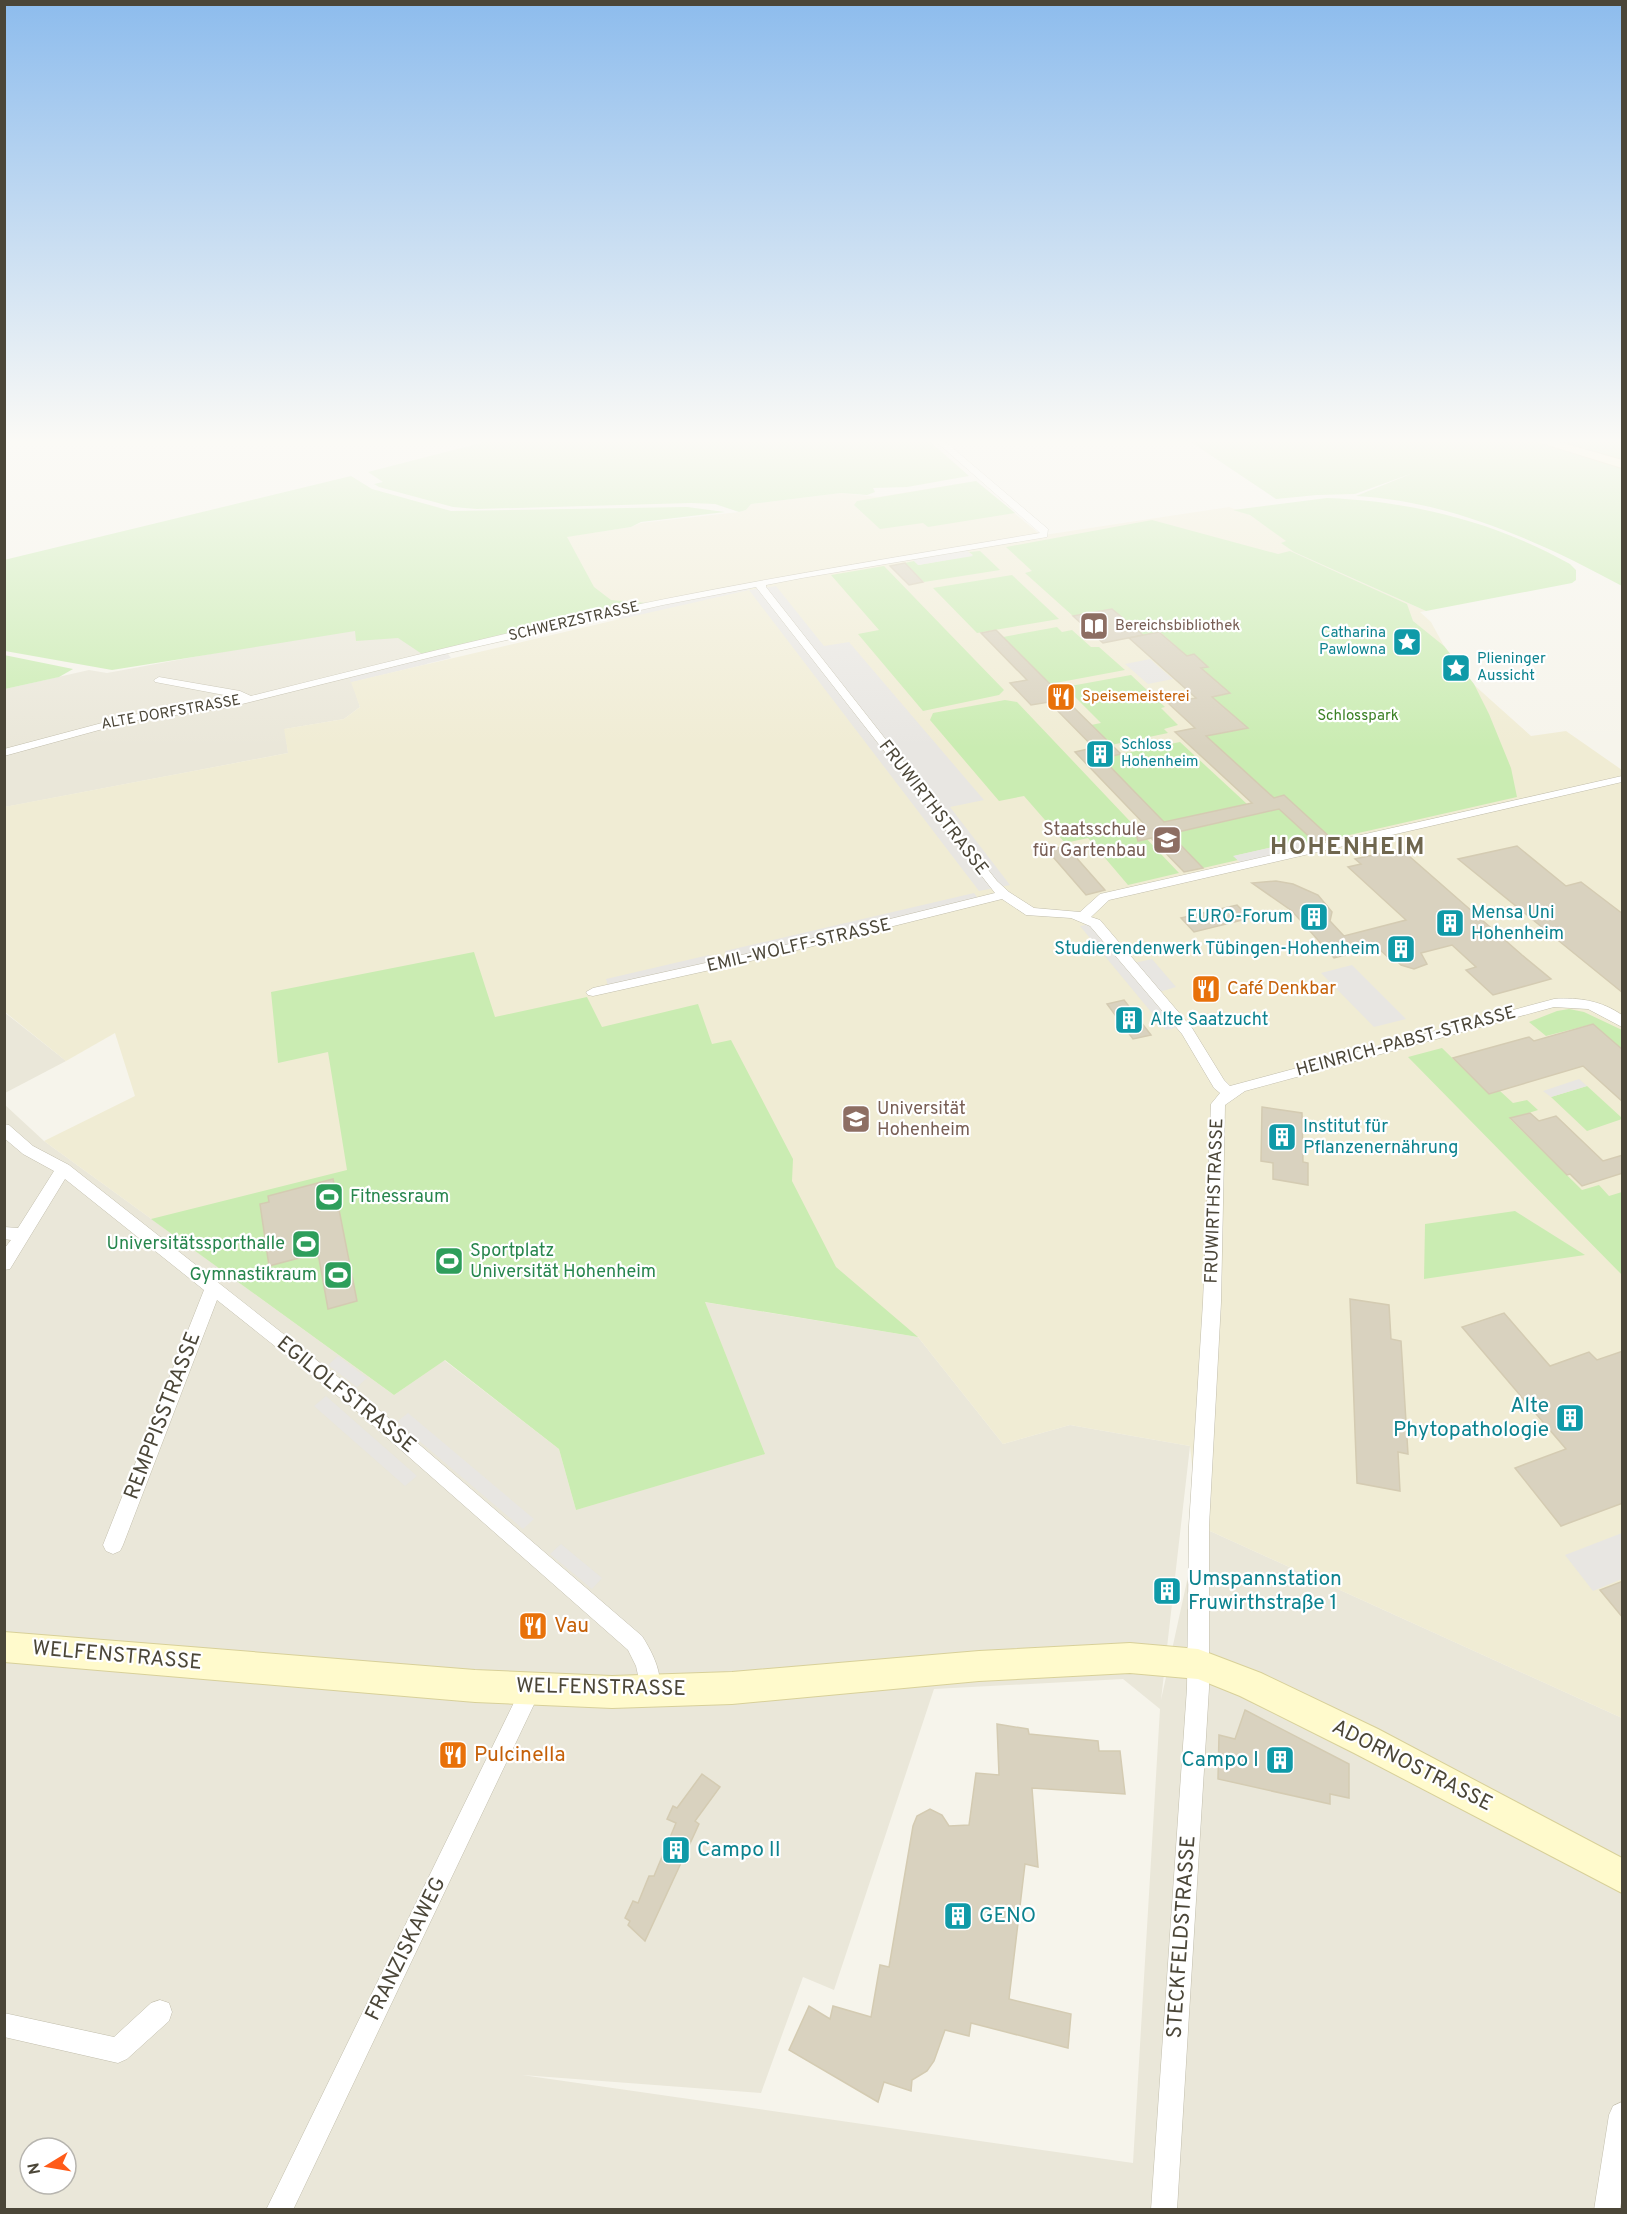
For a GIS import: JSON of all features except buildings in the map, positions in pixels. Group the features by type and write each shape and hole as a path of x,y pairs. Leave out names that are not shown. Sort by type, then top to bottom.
{"street":[{"name":"SCHWERZSTRASSE","path":"249,699 547,628 802,574 1005,541"},
{"name":"FRUWIRTHSTRASSE","path":"762,583 761,587 1004,895 1031,912 1060,912 1084,916 1095,923 1187,1031 1219,1084 1229,1093 1218,1104 1217,1117 1212,1294 1199,1526 1198,1676"},
{"name":"ALTE DORFSTRASSE","path":"159,680 240,694 249,699"},
{"name":"ALTE DORFSTRASSE","path":"4,753 132,718 226,705 249,699"},
{"path":"1084,916 1105,897 1623,779"},
{"name":"EMIL-WOLFF-STRASSE","path":"593,992 784,949 1004,895"},
{"name":"HEINRICH-PABST-STRASSE","path":"1229,1093 1301,1070 1554,1003 1586,1003 1608,1012 1623,1022"},
{"name":"EGILOLFSTRASSE","path":"4,1129 28,1150 63,1169 365,1408 635,1643 644,1656 649,1670 650,1691"},
{"path":"4,1264 63,1169"},
{"path":"4,1233 22,1234"},
{"name":"REMPPISSTRASSE","path":"113,1545 213,1288"},
{"name":"WELFENSTRASSE","path":"4,1647 531,1689 650,1691 732,1688 897,1672 1130,1658 1198,1676"},
{"name":"ADORNOSTRASSE","path":"1198,1676 1250,1684 1366,1741 1623,1876"},
{"name":"STECKFELDSTRASSE","path":"1164,2210 1198,1676"},
{"name":"FRANZISKAWEG","path":"279,2210 531,1689"},
{"path":"4,2025 118,2050 160,2012"},
{"path":"1607,2210 1623,2115"}],"shaded area":[{"name":"Universität Hohenheim","path":"553,541 1286,541 1282,543 1294,552 1426,611 1420,612 1431,622 1444,646 1473,684 1531,736 1566,731 1622,770 1622,1718 1199,1526 1190,1446 1070,1425 1003,1444 918,1337 705,1302 765,1454 576,1510 559,1449 445,1360 394,1395 44,1141 135,1096 115,1033 66,1061 5,1012 4,807 288,753 284,729 344,719 360,707 351,682 620,619 593,603"},
{"path":"965,549 973,556 918,565 910,557"},
{"path":"776,586 824,646 849,642 984,800 950,807 1010,885 979,891 749,590"},
{"path":"746,587 749,590 621,619 615,615"},
{"path":"411,628 427,664 352,682 360,707 344,719 285,729 288,753 5,807 5,689 89,670 107,673 286,640 356,630"},
{"path":"447,653 451,658 351,682 349,677"},
{"path":"1150,659 1173,679 1148,684 1125,664"},
{"path":"1299,841 1309,850 1243,865 1233,856"},
{"path":"974,893 981,902 730,962 725,951"},
{"path":"1095,923 1130,964 1152,959 1176,987 1156,993 1182,1026 1166,1030 1080,926"},
{"path":"709,955 715,965 609,989 606,979"},
{"path":"1352,965 1406,1019 1374,1027 1321,973"},
{"path":"4,1012 66,1061 5,1093 4,1093"},
{"path":"1579,1079 1587,1086 1551,1097 1543,1091"},
{"path":"4,1104 44,1141 394,1395 444,1360 559,1449 576,1510 704,1302 918,1337 1003,1444 1070,1425 1190,1446 1161,1700 1199,1526 1622,1718 1622,2209 5,2209","holes":["1123,1679 1160,1709 1133,2163 522,2075 761,2093 803,1977 834,1990 934,1689"]},
{"path":"338,1356 367,1378 357,1387 328,1365"},
{"path":"326,1396 417,1476 405,1486 314,1406"},
{"path":"408,1413 534,1519 523,1529 397,1422"},
{"path":"1622,1533 1622,1579 1593,1591 1565,1555"},
{"path":"561,1544 602,1578 592,1589 550,1554"}],"green space":[{"path":"81,541 569,541 594,587 611,600 647,603 422,654 398,638 356,641 355,631 112,670 5,651 4,560"},
{"name":"Schlosspark","path":"1037,541 1231,541 1278,554 1290,551 1407,604 1413,621 1444,646 1474,684 1511,768 1517,797 1332,839 1284,796 1274,798 1206,736 1247,728 1212,697 1230,693 1201,668 1207,666 1194,655 1187,656 1160,632 1144,635 1112,609 1073,616 1025,573 1032,571 1006,547"},
{"path":"1525,541 1570,564 1576,570 1576,580 1572,583 1426,611 1294,552 1281,543"},
{"path":"1530,541 1622,541 1622,586 1591,570"},
{"path":"980,551 1000,570 924,582 905,563 914,561 919,565 973,555 969,552"},
{"path":"884,566 1004,690 999,695 923,711 858,634 879,630 831,575"},
{"path":"1012,575 1059,619 977,633 933,588"},
{"path":"1057,627 1062,632 1072,630 1091,647 1099,647 1125,670 1050,684 1003,637"},
{"path":"4,655 73,669 59,677 5,689"},
{"path":"1131,675 1165,707 1161,708 1178,725 1164,729 1168,733 1111,745 1091,725 1101,723 1065,687"},
{"path":"1005,700 1017,702 1179,873 1128,885 1088,838 1065,843 1024,796 999,801 930,720 933,713"},
{"path":"1180,742 1247,804 1164,822 1101,758"},
{"path":"1279,809 1315,842 1304,845 1299,841 1234,856 1238,860 1203,868 1170,834"},
{"name":"Sportplatz Universität Hohenheim","path":"474,952 495,1017 587,997 602,1027 698,1004 712,1044 731,1040 793,1159 792,1181 836,1267 918,1337 705,1302 765,1454 576,1510 559,1449 445,1360 394,1395 151,1219 347,1170 328,1052 278,1063 271,992"},
{"path":"1569,1009 1584,1012 1622,1030 1622,1050 1593,1024 1546,1036 1529,1022 1557,1011"},
{"path":"1442,1048 1489,1094 1500,1091 1513,1103 1527,1100 1538,1110 1510,1119 1582,1190 1599,1185 1609,1196 1622,1192 1622,1275 1408,1057"},
{"path":"1587,1086 1622,1119 1587,1131 1551,1097"},
{"path":"1515,1211 1585,1255 1424,1279 1425,1224"}],"place":[{"name":"Bereichsbibliothek","path":"1094,626"},
{"name":"Catharina Pawlowna","path":"1407,642"},
{"name":"Plieninger Aussicht","path":"1456,668"},
{"name":"Speisemeisterei","path":"1061,697"},
{"name":"Schloss Hohenheim","path":"1100,754"},
{"name":"Staatsschule für Gartenbau","path":"1167,840"},
{"name":"EURO-Forum","path":"1314,917"},
{"name":"Mensa Uni Hohenheim","path":"1450,923"},
{"name":"Studierendenwerk Tübingen-Hohenheim","path":"1401,949"},
{"name":"Café Denkbar","path":"1206,989"},
{"name":"Alte Saatzucht","path":"1129,1020"},
{"name":"Universität Hohenheim","path":"856,1119"},
{"name":"Institut für Pflanzenernährung","path":"1282,1137"},
{"name":"Fitnessraum","path":"329,1197"},
{"name":"Universitätssporthalle","path":"306,1244"},
{"name":"Sportplatz Universität Hohenheim","path":"449,1261"},
{"name":"Gymnastikraum","path":"338,1275"},
{"name":"Alte Phytopathologie","path":"1570,1418"},
{"name":"Umspannstation Fruwirthstraße 1","path":"1167,1591"},
{"name":"Vau","path":"533,1626"},
{"name":"Pulcinella","path":"453,1755"},
{"name":"Campo I","path":"1280,1760"},
{"name":"Campo II","path":"676,1850"},
{"name":"GENO","path":"958,1916"}],"district":[{"name":"HOHENHEIM","path":"1348,848"}]}
